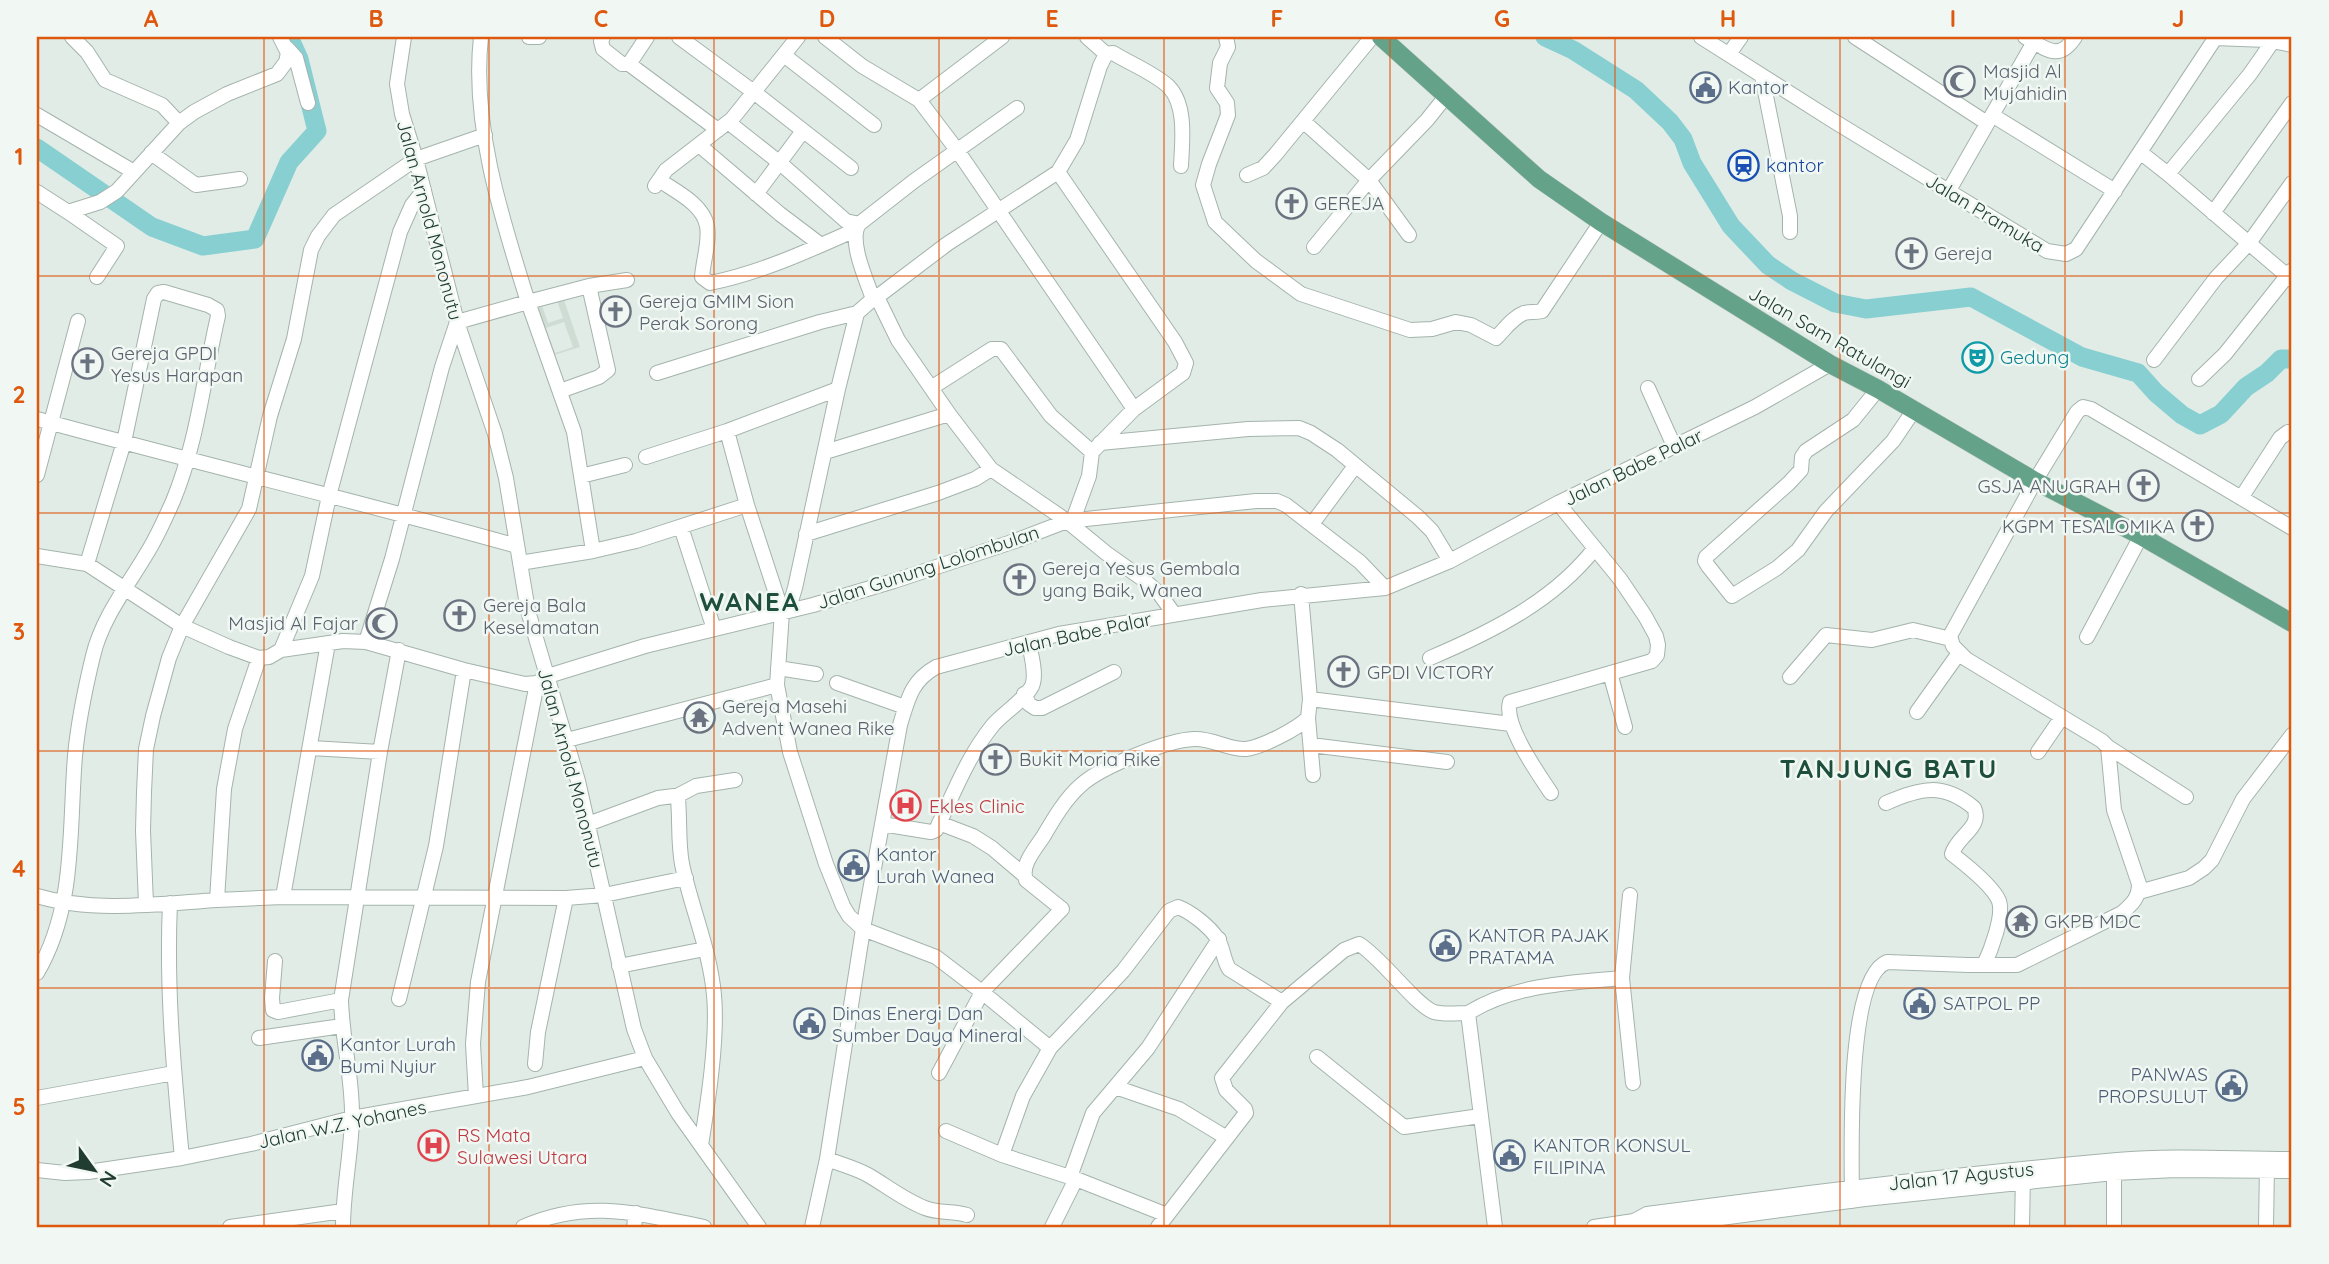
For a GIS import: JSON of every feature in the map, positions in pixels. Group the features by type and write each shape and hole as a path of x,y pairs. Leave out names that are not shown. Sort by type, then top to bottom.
{"main road":[{"name":"Jalan Sam Ratulangi","path":"1381,37 1539,179 1601,222 1830,364 2035,481 2141,536 2292,621"}],"street":[{"path":"72,37 87,52 106,80 162,105 179,123"},
{"name":"Jalan Arnold Mononutu","path":"404,37 397,84 401,114 416,159 457,322 495,434 506,478 542,680 567,740 634,1029 645,1058 678,1113 759,1227"},
{"path":"481,37 478,95 505,229 575,432 593,551"},
{"path":"529,37 539,37"},
{"path":"603,37 600,41 603,50 622,64 629,64 780,163 846,221 857,227"},
{"path":"629,64 647,37"},
{"path":"679,37 851,168"},
{"path":"799,37 755,93 723,126 666,170 657,184 689,201 701,213 707,226 702,277 709,283 730,279 821,245 857,227 957,150 1017,108"},
{"path":"825,37 862,66 919,100 957,150 1135,409"},
{"path":"919,100 1002,37"},
{"path":"1087,37 1106,54 1115,55 1166,85 1174,94 1181,123 1181,166"},
{"path":"1226,37 1228,47 1220,63 1217,88 1227,103 1228,115 1209,164 1204,191 1216,222 1256,261 1301,294 1410,330 1460,323 1471,325 1495,338 1518,316 1528,311 1542,311 1601,222"},
{"path":"1247,175 1263,168 1371,37"},
{"name":"Jalan Pramuka","path":"1701,37 2038,247 2060,254 2076,249 2215,38"},
{"path":"1729,54 1741,37"},
{"path":"1855,37 1989,119 2115,191"},
{"path":"1948,192 2030,39 2046,49 2063,51 2075,37"},
{"path":"2215,38 2273,41 2292,45"},
{"path":"2168,174 2250,74 2273,41"},
{"path":"68,212 100,202 117,191 179,123 227,94 277,74 286,62 283,42"},
{"path":"283,42 296,58 308,103"},
{"path":"657,373 857,313 947,244 1058,172 1077,140 1106,54"},
{"path":"785,56 874,125"},
{"path":"1762,76 1790,216 1790,232"},
{"path":"1314,247 1369,180 1427,120 1447,95"},
{"path":"2213,213 2292,103"},
{"path":"37,115 134,172"},
{"path":"1303,121 1369,180 1409,235"},
{"path":"756,194 803,131"},
{"path":"146,904 143,831 146,749 166,670 182,626 249,509 270,416 294,339 311,250 334,215 416,159 485,135"},
{"path":"699,145 821,245"},
{"path":"2140,152 2291,275 2225,355 2199,379"},
{"path":"150,153 196,185 240,179"},
{"path":"1058,172 1186,363 1183,373 1135,409 1096,448 1089,476 1070,520"},
{"path":"2154,360 2216,278 2249,243 2292,183"},
{"path":"281,650 312,576 328,496 400,232 412,205 424,190"},
{"path":"37,192 117,246 97,277"},
{"path":"857,227 862,266 875,298 898,340 991,469 1070,520 1106,553 1154,589 1174,614"},
{"path":"366,642 404,514 442,367 457,322 589,286 627,280"},
{"path":"560,391 599,377 608,370 589,286"},
{"path":"37,973 54,939 64,904 76,753 97,639 161,526 187,460 218,313 208,305 180,296 158,293 154,299 124,442 88,564"},
{"path":"857,313 795,588 785,611 778,685 780,710 796,774 843,906 863,929 936,957 1050,1048"},
{"path":"37,475 44,421 78,321"},
{"path":"932,388 992,349 1001,349 1060,426 1096,448 1248,429 1299,428 1325,442 1432,531 1450,561"},
{"name":"Jalan Babe Palar","path":"812,1227 827,1159 882,824 905,707 917,681 936,667 1059,634 1301,594 1385,588 1450,561 1558,503 1755,407 1830,364"},
{"path":"1648,387 1674,446"},
{"path":"646,457 727,431 838,389"},
{"path":"1878,389 1853,420 1806,451 1802,457 1801,470 1789,483 1706,557 1708,566 1732,596 1777,568 1808,540 1826,511 1893,441 1914,410"},
{"path":"2186,797 1959,653 1951,634 2035,481 2077,412 2086,407 2292,528"},
{"path":"825,452 949,414"},
{"path":"44,421 517,546"},
{"path":"727,431 747,505 785,611"},
{"path":"2241,498 2280,439 2288,432 2292,433"},
{"path":"581,475 625,465"},
{"path":"1312,524 1355,466"},
{"path":"806,534 938,494 975,479 991,469"},
{"name":"Jalan Gunung Lolombulan","path":"542,680 632,650 920,573 1070,520 1277,501 1312,524 1360,562 1385,588"},
{"path":"1551,793 1511,724 1508,707 1510,702 1652,661 1657,655 1658,645 1645,616 1558,503"},
{"path":"520,563 636,541 747,505"},
{"path":"681,527 714,629"},
{"path":"2087,637 2141,536"},
{"path":"1430,657 1485,631 1551,594 1584,563 1595,548"},
{"path":"37,556 88,564 182,626 259,658 269,657 281,650 328,643 366,642 525,684 542,680 494,897 475,1002 473,1044 476,1096"},
{"path":"1301,594 1313,775"},
{"path":"1790,677 1826,635 1872,640 1913,630 1951,639"},
{"path":"283,897 328,643"},
{"path":"882,824 933,832 979,744 995,723 1031,688 1034,678 1029,643"},
{"path":"343,1227 352,1118 341,1000 399,650"},
{"path":"1917,712 1959,653"},
{"path":"217,900 224,789 235,729 259,658"},
{"path":"778,668 816,674"},
{"path":"399,999 425,897 446,793 464,670"},
{"path":"1024,694 1029,704 1042,708 1114,672"},
{"path":"1610,673 1625,727"},
{"path":"837,683 905,707"},
{"path":"567,740 778,685"},
{"path":"1310,699 1511,724"},
{"path":"2038,752 2062,717"},
{"path":"1024,875 1025,868 1055,817 1077,788 1107,768 1185,739 1200,739 1246,749 1295,730 1308,718"},
{"path":"2139,892 2189,878 2199,873 2212,860 2231,818 2253,783 2292,735"},
{"path":"1311,745 1447,762"},
{"path":"1852,1194 1852,1092 1858,1031 1864,1000 1877,968 1887,962 1984,965 2022,963 2122,913 2134,902 2139,892 2139,884 2114,810 2108,747"},
{"path":"311,748 380,752"},
{"path":"588,824 657,798 677,796 696,786 735,780"},
{"path":"1886,803 1911,793 1932,790 1950,792 1976,811 1976,822 1957,843 1952,854 1989,888 1999,902 1993,942 1984,965"},
{"path":"677,796 678,838 711,973 715,1013 707,1111 701,1145"},
{"path":"939,823 973,836 992,848 1062,909 982,992 939,1073"},
{"path":"37,896 64,904 146,904 283,897 566,898 604,895 686,878"},
{"path":"1630,895 1622,978 1633,1083"},
{"path":"535,1064 538,1032 566,898"},
{"path":"170,903 167,960 174,1073 183,1158"},
{"path":"1002,1155 1023,1096 1050,1048 1123,971 1171,909 1181,908 1219,939 1229,968 1282,1002"},
{"path":"1052,1227 1073,1178 1089,1121 1148,1048 1219,939"},
{"path":"946,1131 1002,1155 1073,1178 1163,1221 1246,1111 1226,1090 1222,1078 1282,1002 1344,950 1359,944 1426,1007 1440,1013 1468,1013 1487,1002 1548,984 1622,978"},
{"path":"619,966 705,949"},
{"path":"275,961 271,1007 274,1010 278,1012 341,1000"},
{"path":"1468,1013 1495,1227"},
{"path":"259,1038 342,1026"},
{"path":"1317,1057 1404,1127 1480,1116"},
{"name":"Jalan W.Z. Yohanes","path":"37,1170 88,1172 183,1158 352,1118 528,1087 645,1058"},
{"path":"37,1098 174,1073"},
{"path":"1115,1087 1179,1108 1227,1138"},
{"path":"827,1159 866,1174 924,1208 941,1213 951,1210 967,1215"},
{"name":"Jalan 17 Agustus","path":"2267,1165 2292,1159"},
{"name":"Jalan 17 Agustus","path":"2023,1177 2116,1160 2267,1165 2292,1171"},
{"name":"Jalan 17 Agustus","path":"1644,1222 1852,1194 2023,1177 2114,1173 2201,1164"},
{"path":"2266,1227 2267,1165"},
{"path":"2114,1173 2114,1227"},
{"path":"2022,1227 2023,1177"},
{"name":"Jalan 17 Agustus","path":"1594,1227 1752,1214 1852,1194"},
{"path":"523,1227 579,1211 612,1209 635,1220 704,1227"},
{"path":"230,1227 343,1211"}],"shaded area":[{"path":"562,294 580,347 551,356 537,302","holes":["556,298 563,318 548,323 541,303","564,322 573,347 555,353 546,328"]}],"waterway":[{"path":"37,148 152,227 203,246 255,239 289,162 317,131 299,59 289,37"},
{"path":"1545,37 1573,50 1636,90 1670,122 1683,139 1692,163 1731,226 1768,265 1835,303 1866,309 1971,297 2082,357 2138,373 2182,415 2200,425 2221,414 2246,387 2267,373 2281,359 2292,359"}],"place":[{"name":"Masjid Al Mujahidin","path":"1960,82"},
{"name":"Kantor","path":"1705,87"},
{"name":"kantor","path":"1743,165"},
{"name":"GEREJA","path":"1291,203"},
{"name":"Gereja","path":"1911,253"},
{"name":"Gereja GMIM Sion Perak Sorong","path":"616,312"},
{"name":"Gedung","path":"1977,357"},
{"name":"Gereja GPDI Yesus Harapan","path":"88,364"},
{"name":"GSJA ANUGRAH","path":"2144,486"},
{"name":"KGPM TESALOMIKA","path":"2198,526"},
{"name":"Gereja Yesus Gembala yang Baik, Wanea","path":"1019,579"},
{"name":"Gereja Bala Keselamatan","path":"460,616"},
{"name":"Masjid Al Fajar","path":"381,623"},
{"name":"GPDI VICTORY","path":"1344,672"},
{"name":"Gereja Masehi Advent Wanea Rike","path":"699,717"},
{"name":"Bukit Moria Rike","path":"996,759"},
{"name":"Ekles Clinic","path":"906,806"},
{"name":"Kantor Lurah Wanea","path":"853,865"},
{"name":"GKPB MDC","path":"2021,921"},
{"name":"KANTOR PAJAK PRATAMA","path":"1445,946"},
{"name":"SATPOL PP","path":"1920,1003"},
{"name":"Dinas Energi Dan Sumber Daya Mineral","path":"809,1024"},
{"name":"Kantor Lurah Bumi Nyiur","path":"317,1055"},
{"name":"PANWAS PROP.SULUT","path":"2231,1085"},
{"name":"RS Mata Sulawesi Utara","path":"434,1146"},
{"name":"KANTOR KONSUL FILIPINA","path":"1510,1156"}],"district":[{"name":"WANEA","path":"750,602"},
{"name":"TANJUNG BATU","path":"1889,769"}]}
